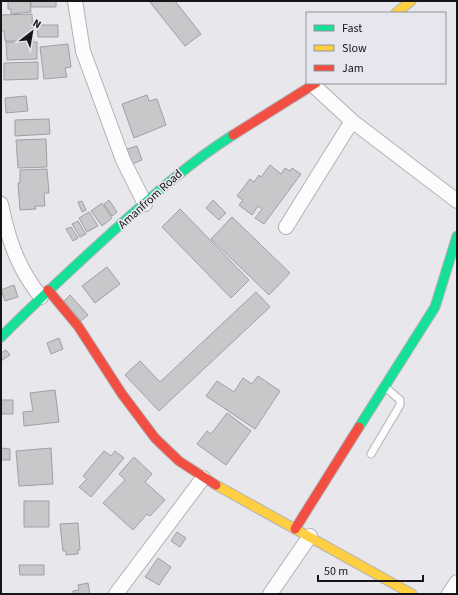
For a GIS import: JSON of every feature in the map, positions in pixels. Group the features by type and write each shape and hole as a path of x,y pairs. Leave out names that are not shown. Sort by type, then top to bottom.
{"street":[{"path":"75,1 83,51 123,160 145,204"},
{"path":"397,12 411,1"},
{"path":"314,84 352,121 457,201"},
{"name":"Amanfrom Road","path":"1,337 44,293 179,173 209,150 314,84"},
{"path":"286,227 352,121"},
{"path":"1,204 7,234 27,279 44,293 78,326 122,394 155,438 179,461 203,478 310,536 412,594"},
{"path":"295,529 435,307 457,236"},
{"path":"116,594 157,543 203,478"},
{"path":"270,594 310,536"},
{"path":"449,594 457,582"}],"lane":[{"path":"371,454 400,405 400,400 385,387"}],"building":[{"path":"8,1 30,1 31,12 11,14 11,9 8,9"},
{"path":"31,1 56,1 56,7 31,7"},
{"path":"149,1 175,1 201,34 185,46"},
{"path":"32,14 33,41 5,41 4,31 1,31 1,15"},
{"path":"37,25 58,25 58,37 38,37"},
{"path":"6,42 37,42 37,59 7,60"},
{"path":"68,44 71,67 65,68 67,77 44,79 40,47"},
{"path":"38,62 38,79 4,80 4,63"},
{"path":"147,95 149,101 157,99 166,125 134,138 122,104"},
{"path":"26,96 28,111 6,113 5,98"},
{"path":"49,119 50,134 15,136 15,120"},
{"path":"46,139 47,167 18,168 16,140"},
{"path":"137,146 142,160 132,164 127,149"},
{"path":"270,165 281,174 285,168 290,171 292,168 301,174 264,224 255,218 262,209 258,206 252,215 239,205 243,200 237,196 250,179 254,182 259,175 261,177"},
{"path":"47,169 49,193 44,193 45,206 35,206 36,209 20,210 18,183 20,183 20,170"},
{"path":"109,200 117,212 112,216 104,204"},
{"path":"213,200 226,213 219,220 206,208"},
{"path":"82,201 86,210 82,212 78,202"},
{"path":"102,203 112,218 102,226 91,211"},
{"path":"180,209 249,280 231,298 162,227"},
{"path":"89,212 98,226 87,232 79,218"},
{"path":"232,217 290,273 269,295 211,239"},
{"path":"78,221 86,234 80,237 72,224"},
{"path":"71,227 78,238 73,241 66,229"},
{"path":"107,267 120,284 95,303 82,286"},
{"path":"14,285 18,297 5,301 1,290"},
{"path":"256,292 270,307 159,411 125,375 140,361 160,382"},
{"path":"70,295 88,315 81,321 64,301"},
{"path":"59,338 63,349 51,354 47,343"},
{"path":"6,350 10,355 1,361 1,353"},
{"path":"258,376 280,391 255,429 206,396 217,381 234,392 243,378 252,384"},
{"path":"55,390 59,422 24,426 23,412 33,411 30,393"},
{"path":"1,400 13,400 13,414 1,414"},
{"path":"227,413 251,431 226,465 197,444 207,431 211,434"},
{"path":"1,448 10,449 10,460 1,460"},
{"path":"51,448 53,484 19,486 16,451"},
{"path":"104,451 111,456 115,451 124,458 91,497 79,487 87,479 83,476"},
{"path":"134,457 152,474 145,482 165,500 150,516 147,514 133,530 103,503 125,480 119,474"},
{"path":"24,501 49,501 49,527 24,527"},
{"path":"78,523 80,550 78,550 78,554 66,555 66,551 63,551 60,524"},
{"path":"177,532 186,538 180,547 171,541"},
{"path":"158,558 171,567 159,585 145,577"},
{"path":"19,565 44,565 44,575 20,575"},
{"path":"88,583 90,594 73,594 73,591 79,590 78,585"}],"traffic: fast":[{"path":"1,337 75,266 148,200 189,166 233,135"},
{"path":"359,427 435,307 457,236"}],"traffic: slow":[{"path":"397,12 411,1"},
{"path":"216,485 412,594"}],"traffic: jam":[{"path":"233,135 314,84"},
{"path":"48,290 78,326 122,394 155,438 179,461 216,485"},
{"path":"295,529 359,427"}]}
